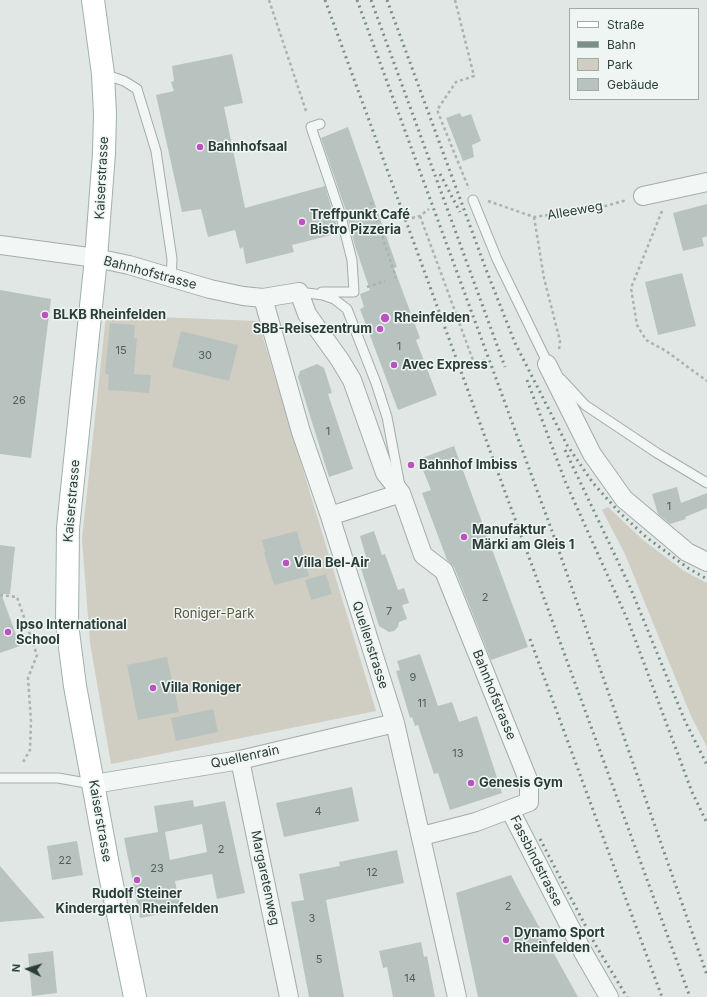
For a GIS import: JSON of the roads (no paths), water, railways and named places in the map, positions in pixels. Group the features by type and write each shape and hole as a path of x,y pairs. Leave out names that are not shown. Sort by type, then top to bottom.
{"main road":[{"name":"Kaiserstrasse","path":"93,0 103,74 104,153 96,258 68,528 67,624 75,686 108,865 135,997"}],"street":[{"path":"643,196 707,182"},
{"name":"Bahnhofstrasse","path":"0,245 96,258 129,265 171,279 224,292 263,298 299,292 307,314 352,380 385,474 402,493 423,555 444,571 529,782 529,802 476,822 422,836"},
{"name":"Quellenstrasse","path":"263,298 301,432 330,516 395,723 422,836 457,997"},
{"path":"553,360 592,454 624,499 687,552 707,562"},
{"path":"330,516 402,493"},
{"name":"Quellenrain","path":"94,784 240,760 395,723"},
{"name":"Margaretenweg","path":"240,760 289,997"},
{"name":"Fassbindstrasse","path":"510,810 582,952 609,997"}],"lane":[{"path":"103,74 124,82 137,90 156,151 172,259 171,279"},
{"path":"299,292 354,292 351,253 340,213 311,128 320,124"},
{"path":"473,200 497,259 553,360 585,405 657,454 707,483"},
{"name":"Bahnhofstrasse","path":"299,292 323,295 334,299 347,309 376,383 387,417 402,493"},
{"path":"0,778 58,778 94,784"}],"railway":[{"path":"325,0 690,997"},
{"path":"357,0 552,531 707,975"},
{"path":"371,0 505,367"},
{"path":"387,0 487,272 515,343 567,445 593,483 619,512 646,537 688,568 707,579"},
{"path":"440,174 460,212"},
{"path":"527,380 565,481 629,623 692,792 707,823"},
{"path":"565,450 630,587 685,721 707,765"},
{"path":"530,639 662,997"},
{"path":"540,839 595,944 627,997"}],"place":[{"name":"Bahnhofsaal","path":"200,147"},
{"name":"Treffpunkt Café Bistro Pizzeria","path":"302,222"},
{"name":"BLKB Rheinfelden","path":"45,315"},
{"name":"Rheinfelden","path":"385,318"},
{"name":"SBB-Reisezentrum","path":"380,329"},
{"name":"Avec Express","path":"394,365"},
{"name":"Bahnhof Imbiss","path":"411,465"},
{"name":"Manufaktur Märki am Gleis 1","path":"464,537"},
{"name":"Villa Bel-Air","path":"286,563"},
{"name":"Ipso International School","path":"8,632"},
{"name":"Villa Roniger","path":"153,688"},
{"name":"Genesis Gym","path":"471,783"},
{"name":"Rudolf Steiner Kindergarten Rheinfelden","path":"137,880"},
{"name":"Dynamo Sport Rheinfelden","path":"506,940"}],"park label":[{"name":"Roniger-Park","path":"214,614"}]}
